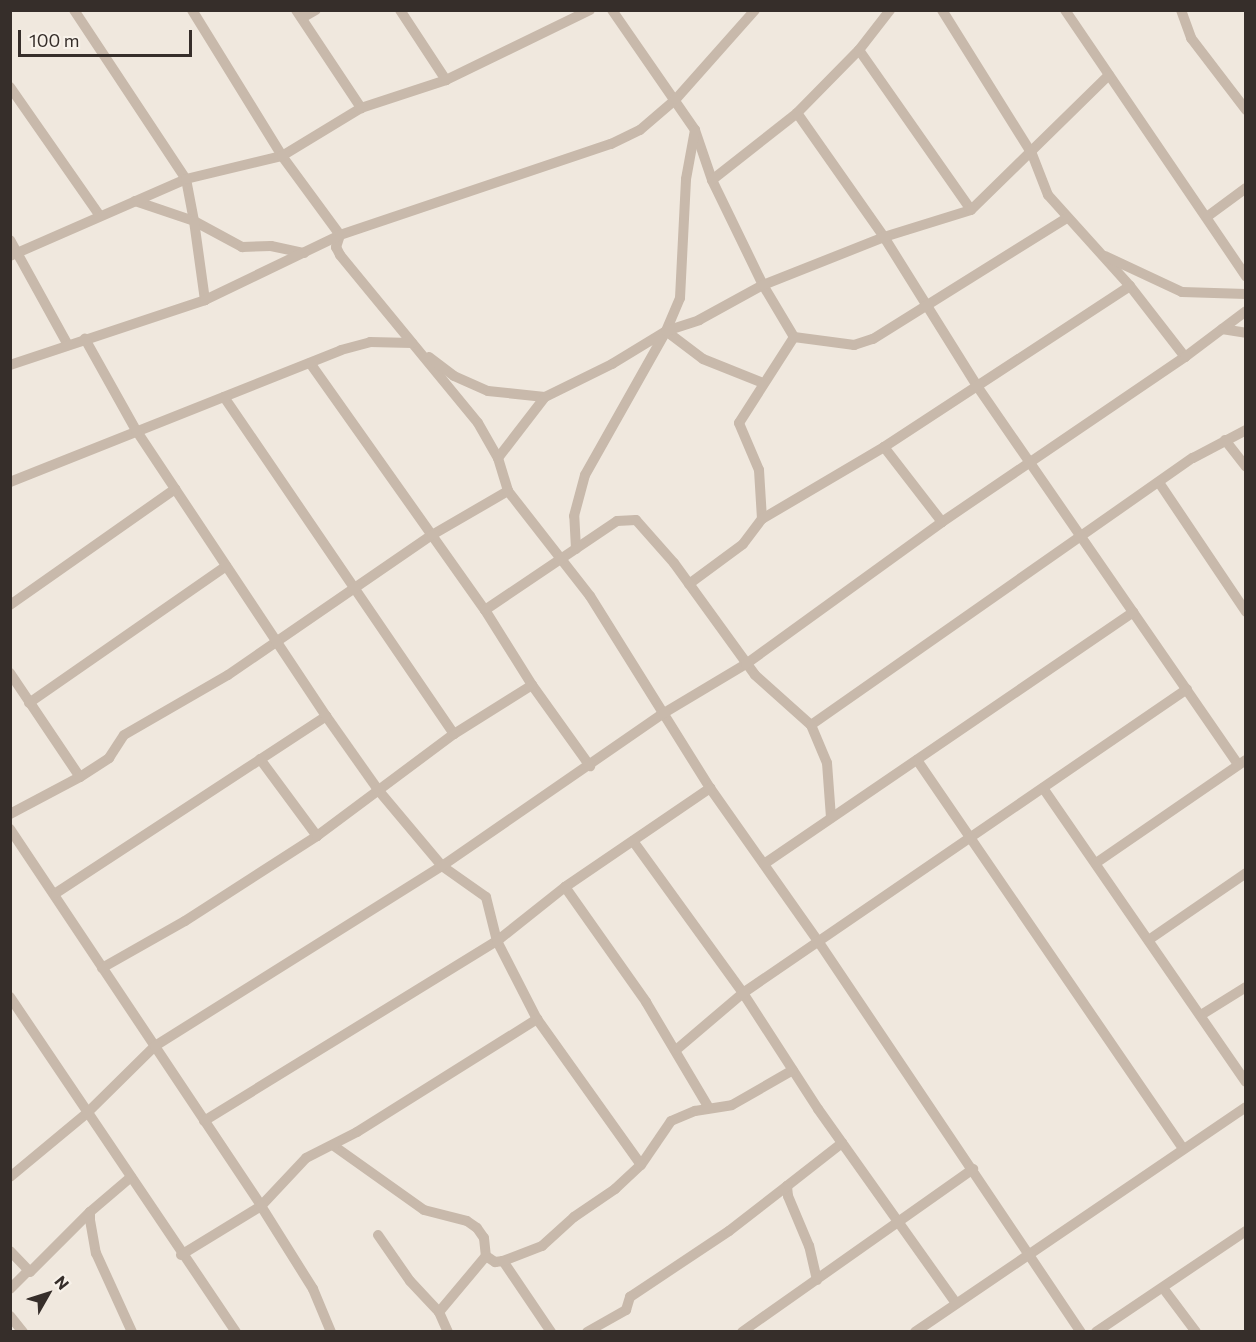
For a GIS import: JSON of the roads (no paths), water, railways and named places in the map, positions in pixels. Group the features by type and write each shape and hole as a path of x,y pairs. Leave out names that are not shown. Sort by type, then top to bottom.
{"street":[{"path":"74,10 186,179 205,300"},
{"path":"192,10 282,156 340,235"},
{"path":"316,10 299,14 360,108"},
{"path":"400,10 446,80"},
{"path":"15,254 186,179 282,156 360,108 446,80 590,10"},
{"path":"612,10 676,99 695,130 712,180 763,285 794,337"},
{"path":"10,365 205,300 340,235 611,144 640,130 676,99 755,10"},
{"path":"874,10 881,22"},
{"path":"712,180 797,113 859,50 890,10"},
{"path":"942,10 1032,154 1048,195 1067,219 1130,286 1185,357"},
{"path":"1065,10 1208,216 1245,276"},
{"path":"1181,10 1191,38 1245,110"},
{"path":"859,50 970,210"},
{"path":"498,458 545,397 612,364 666,331 699,320 763,285 884,237 970,210 1032,154 1109,75"},
{"path":"10,87 100,216"},
{"path":"797,113 884,237 977,386 1033,461 1186,689 1242,762 1096,862"},
{"path":"576,549 574,516 585,475 666,331 680,298 686,179 695,130"},
{"path":"1208,216 1245,188"},
{"path":"135,201 194,221 242,247 271,246 304,253"},
{"path":"794,337 854,345 873,339 1067,219"},
{"path":"340,235 336,247 339,255 478,423 498,458 508,490 590,596 710,788 818,941 1030,1252 1081,1332"},
{"path":"10,240 15,254 68,345"},
{"path":"1099,253 1182,292 1245,294"},
{"path":"689,584 743,544 762,519 884,447 1130,286"},
{"path":"10,1178 87,1113 155,1046 441,866 590,766 664,713 746,664 942,522 1185,357 1245,311"},
{"path":"1222,329 1245,333"},
{"path":"666,331 703,359 763,383"},
{"path":"762,519 759,470 739,423 794,337"},
{"path":"85,339 137,432 326,716 379,791 441,866 486,897 496,941 537,1019 641,1165"},
{"path":"10,482 310,363 370,342 410,341 453,376 488,391 545,397"},
{"path":"310,363 485,610 532,685 590,766"},
{"path":"224,397 454,734"},
{"path":"811,725 1083,536 1225,440 1245,429"},
{"path":"1225,440 1245,467"},
{"path":"884,447 942,522"},
{"path":"1160,484 1245,612"},
{"path":"10,604 175,489"},
{"path":"10,814 81,777 109,758 124,735 228,675 275,639 432,535 508,490"},
{"path":"485,610 617,521 636,520 689,584 746,664 767,688 811,725 827,763 831,817"},
{"path":"29,703 226,566"},
{"path":"764,864 1133,612"},
{"path":"10,673 81,777"},
{"path":"102,968 185,921 316,836 454,734 532,685"},
{"path":"676,1050 743,993 1186,689"},
{"path":"56,893 326,716"},
{"path":"260,759 316,836"},
{"path":"917,760 1183,1149"},
{"path":"204,1121 496,941 566,888 710,788"},
{"path":"1043,788 1150,939 1245,1082"},
{"path":"10,830 56,893 102,968 261,1206 313,1289 331,1332"},
{"path":"633,841 743,993 842,1143 956,1303"},
{"path":"1150,939 1245,873"},
{"path":"566,888 676,1050 709,1108"},
{"path":"1201,1016 1245,987"},
{"path":"10,997 181,1255 236,1332"},
{"path":"181,1255 261,1206 306,1158 334,1146 537,1019"},
{"path":"486,1256 495,1262 503,1261 542,1246 641,1165 671,1121 748,1098 793,1070"},
{"path":"915,1332 1245,1107"},
{"path":"587,1332 626,1310 630,1297 736,1226 842,1143"},
{"path":"334,1146 424,1210 467,1221 477,1228 484,1238 486,1256 439,1312"},
{"path":"742,1332 973,1169"},
{"path":"10,1289 28,1271 34,1270 90,1212 131,1177"},
{"path":"787,1186 788,1196 806,1234 817,1280"},
{"path":"90,1212 96,1253 132,1332"},
{"path":"378,1234 415,1287 439,1312 448,1332"},
{"path":"1096,1332 1244,1234"},
{"path":"10,1251 28,1271"},
{"path":"503,1261 551,1332"},
{"path":"1162,1288 1196,1332"},
{"path":"10,1316 24,1332"}]}
